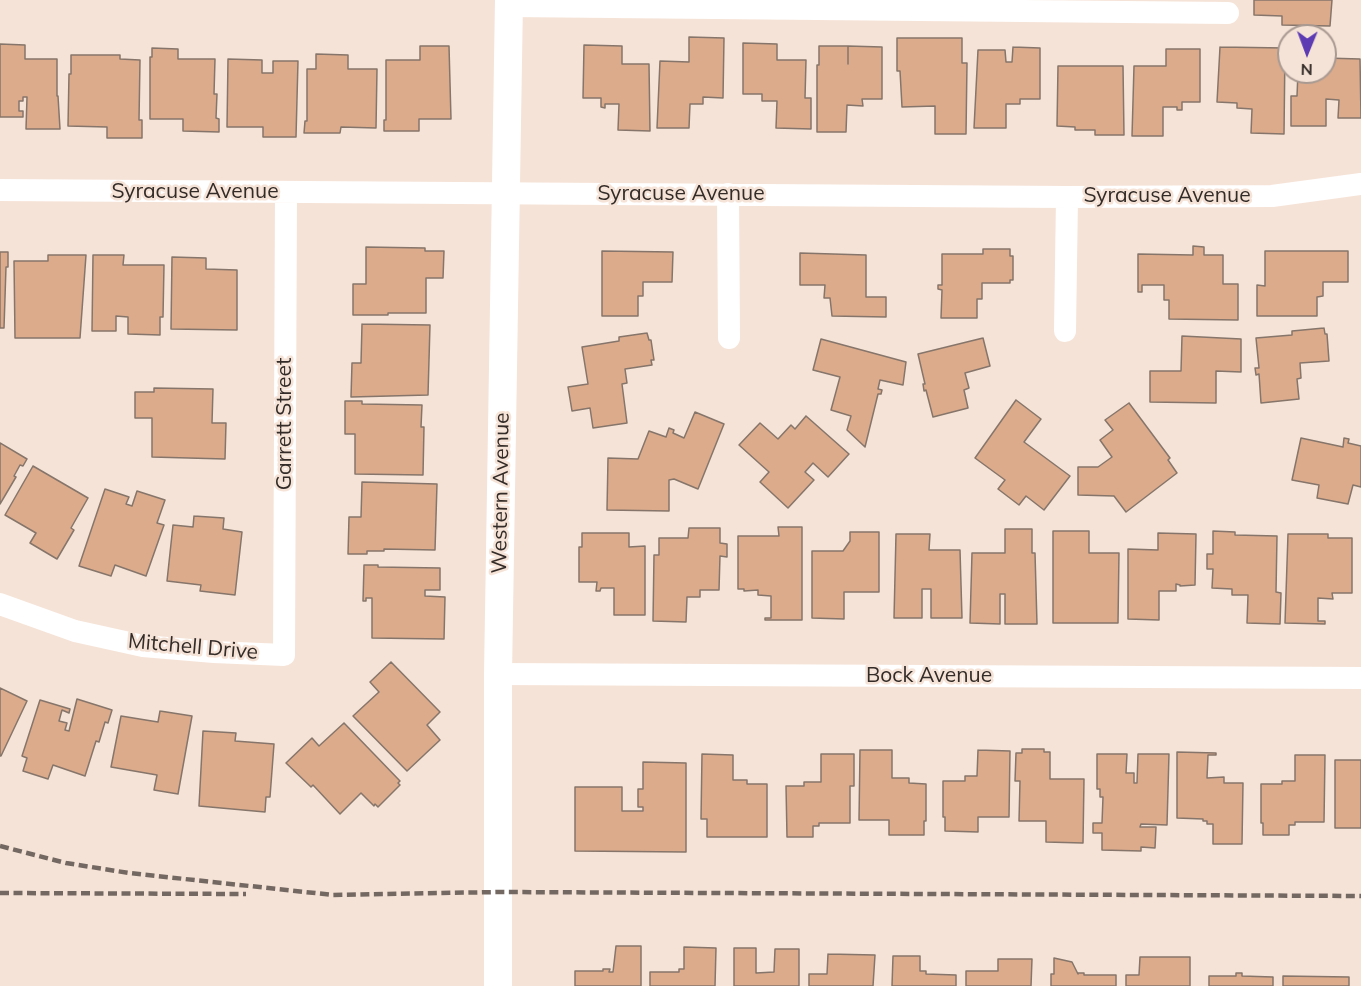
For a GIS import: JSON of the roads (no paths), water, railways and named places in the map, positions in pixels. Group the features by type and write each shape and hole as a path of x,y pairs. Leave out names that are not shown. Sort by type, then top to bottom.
{"street":[{"path":"509,3 1228,13"},
{"name":"Western Avenue","path":"498,986 498,674 509,3"},
{"name":"Syracuse Avenue","path":"0,190 1066,197 1272,196 1361,184"},
{"name":"Garrett Street","path":"284,655 286,193"},
{"path":"728,194 729,338"},
{"path":"1065,331 1066,197"},
{"name":"Mitchell Drive","path":"0,604 75,631 143,646 284,655"},
{"name":"Bock Avenue","path":"498,674 1361,678"}],"railway":[{"path":"0,846 66,863 129,873 333,895 498,892 1361,896"},
{"path":"0,893 246,894"}]}
